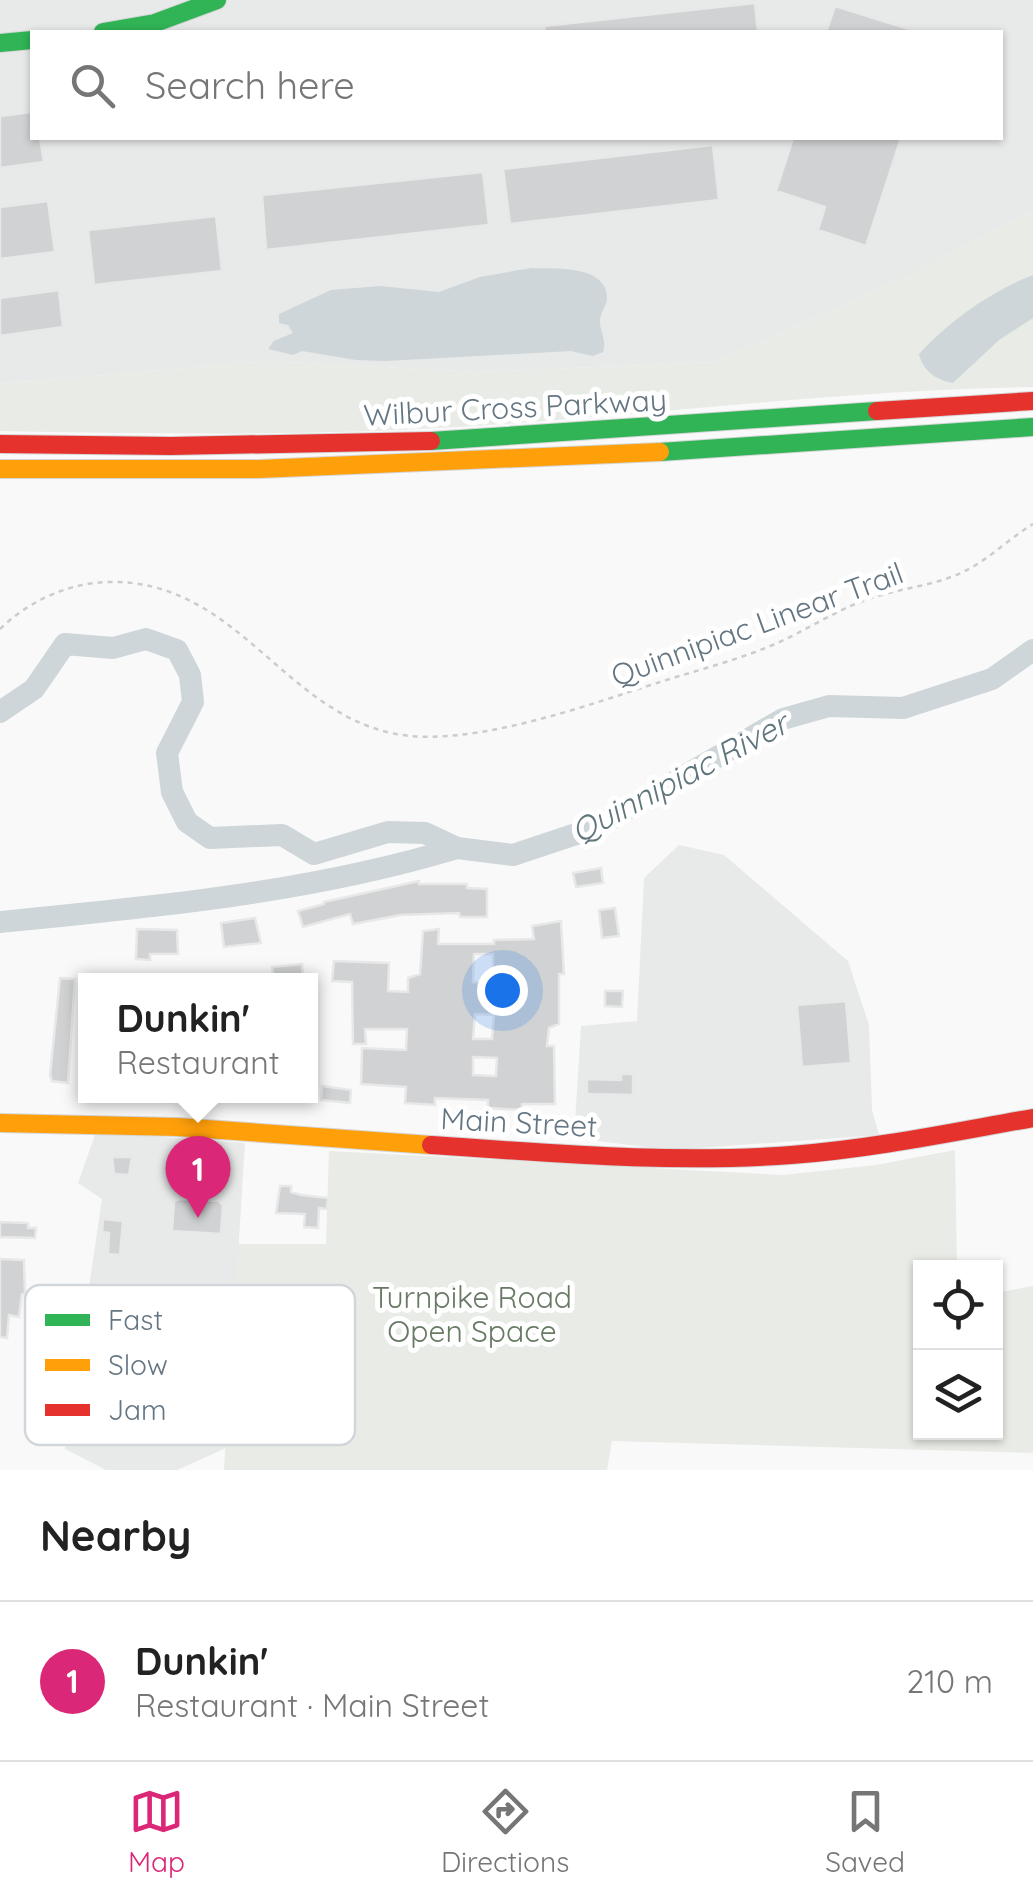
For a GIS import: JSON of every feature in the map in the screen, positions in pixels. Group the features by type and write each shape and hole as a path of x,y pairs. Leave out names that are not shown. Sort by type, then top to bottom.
{"main road":[{"path":"113,30 155,22 217,0"},
{"path":"0,43 30,40"},
{"name":"Wilbur Cross Parkway","path":"0,444 189,446 436,441 1033,401"},
{"name":"Wilbur Cross Parkway","path":"0,469 154,471 438,466 1033,427"},
{"name":"Main Street","path":"0,1122 724,1158 854,1148 1033,1118"}],"path":[{"name":"Quinnipiac Linear Trail","path":"0,629 29,606 73,587 125,582 155,587 207,608 320,700 349,718 398,734 452,736 575,710 774,644 867,599 936,582 968,569 1033,524"}],"shaded area":[{"path":"0,0 1033,0 1033,211 902,279 715,362 478,372 269,361 0,384"},
{"path":"531,268 577,271 598,279 605,287 607,298 600,321 603,352 593,356 571,351 385,361 302,351 293,355 268,349 274,341 293,333 288,325 279,323 279,314 331,290 380,286 439,292 480,277"},
{"path":"1033,275 1033,318 999,340 953,383 927,370 919,354 944,330 971,308"},
{"path":"679,845 724,855 848,961 869,1025 872,1110 879,1135 670,1150 574,1138 581,1026 637,1021 644,878"},
{"path":"96,1132 245,1143 236,1285 89,1285 102,1199 78,1183"},
{"path":"66,1445 226,1445 177,1470 106,1470 65,1449"}],"green space":[{"path":"1033,211 1033,387 889,393 399,430 228,434 0,431 0,384 269,361 479,372 715,362 902,279"},
{"name":"Turnpike Road Open Space","path":"955,1150 957,1260 913,1260 913,1440 1003,1440 1003,1292 1033,1286 1033,1453 612,1441 607,1470 224,1470 226,1445 355,1445 355,1285 235,1285 238,1244 326,1244 329,1151 783,1175 876,1165"}],"building":[{"path":"755,3 758,30 545,30 544,26"},
{"path":"835,6 912,30 827,30"},
{"path":"30,112 30,140 40,140 44,162 0,168 0,116"},
{"path":"792,140 900,140 866,246 818,230 825,207 776,191"},
{"path":"713,145 719,200 510,224 503,169"},
{"path":"483,172 489,225 266,250 262,195"},
{"path":"48,201 55,252 0,259 0,207"},
{"path":"216,216 222,271 94,285 88,230"},
{"path":"59,290 63,327 0,336 0,298"},
{"path":"601,868 603,883 576,887 573,873"},
{"path":"419,881 487,889 487,917 460,917 459,913 401,915 353,924 350,914 303,927 298,911"},
{"path":"615,908 619,936 602,938 599,910"},
{"path":"255,918 261,943 224,947 221,923"},
{"path":"561,921 564,974 559,974 559,1024 549,1028 547,1046 554,1046 555,1104 522,1104 522,1110 488,1108 488,1100 435,1098 435,1105 405,1103 406,1087 361,1084 362,1048 406,1050 407,1029 365,1029 366,1044 353,1044 352,982 332,981 334,961 389,963 388,991 408,992 408,978 420,974 423,931 439,929 438,944 494,944 494,940 534,939 532,926","holes":["474,954 493,954 493,983 473,982","475,1014 494,1015 492,1039 473,1039","473,1057 497,1058 496,1076 473,1075"]},
{"path":"137,929 177,930 178,954 150,954 150,960 136,959"},
{"path":"302,964 303,973 273,973 272,967"},
{"path":"60,978 75,979 68,1083 52,1081 50,1075"},
{"path":"605,991 623,991 622,1007 605,1006"},
{"path":"846,1001 851,1063 802,1067 797,1005"},
{"path":"621,1074 633,1074 633,1095 587,1094 587,1079 621,1080"},
{"path":"322,1086 351,1090 350,1103 321,1100"},
{"path":"112,1157 132,1157 129,1175 114,1174"},
{"path":"280,1186 291,1186 291,1192 301,1195 328,1198 327,1209 319,1208 318,1228 304,1227 305,1214 276,1213"},
{"path":"174,1201 219,1201 223,1205 221,1234 172,1231"},
{"path":"103,1219 123,1221 120,1255 108,1254 109,1233 102,1232"},
{"path":"0,1222 28,1223 28,1228 36,1228 35,1238 0,1237"},
{"path":"0,1259 24,1260 25,1294 19,1317 9,1315 7,1338 0,1337"}],"waterway":[{"name":"Quinnipiac River","path":"0,712 34,689 65,644 113,648 146,639 177,650 190,675 193,702 167,753 172,792 187,822 210,838 282,835 314,854 388,832 425,833 457,848 513,855 594,828 783,719 829,706 903,708 992,679 1033,650"},
{"path":"0,922 173,904 288,887 457,848"}],"traffic: fast":[{"path":"115,30 155,23 217,0"},
{"path":"0,43 30,40"},
{"path":"431,441 877,411"},
{"path":"660,452 1033,427"}],"traffic: slow":[{"path":"0,469 259,469 660,452"},
{"path":"0,1123 178,1127 431,1145"}],"traffic: jam":[{"path":"877,411 1033,401"},
{"path":"0,444 171,446 431,441"},
{"path":"431,1145 611,1156 791,1155 912,1140 1033,1118"}],"place":[{"name":"Dunkin'","path":"198,1218"}]}
